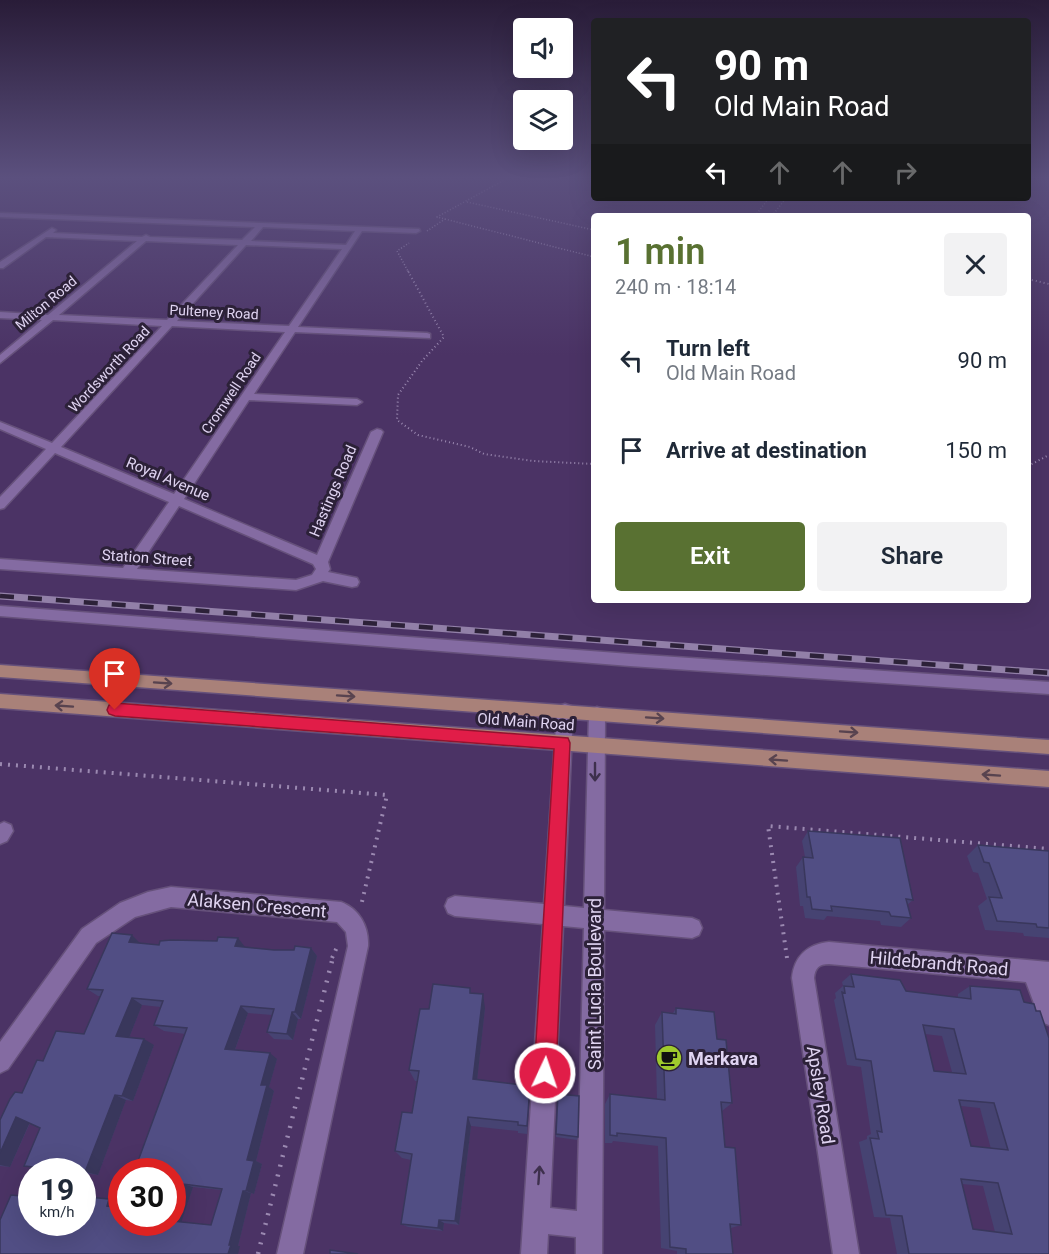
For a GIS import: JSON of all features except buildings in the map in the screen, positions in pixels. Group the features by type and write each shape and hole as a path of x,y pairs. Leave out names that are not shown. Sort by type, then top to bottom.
{"main road":[{"name":"Old Main Road","path":"0,671 1049,747"},
{"name":"Old Main Road","path":"0,701 1049,779"}],"street":[{"path":"0,266 41,238"},
{"path":"107,238 348,247"},
{"name":"Wordsworth Road","path":"0,505 250,238"},
{"name":"Cromwell Road","path":"127,573 354,238"},
{"name":"Milton Road","path":"0,360 143,239"},
{"name":"Pulteney Road","path":"0,315 427,336"},
{"path":"246,397 357,402"},
{"name":"Royal Avenue","path":"0,425 176,500 352,582"},
{"name":"Hastings Road","path":"321,567 377,432"},
{"name":"Station Street","path":"0,564 291,585 308,584 321,567"},
{"path":"0,611 630,660 1049,688"},
{"path":"534,1254 565,711"},
{"name":"Saint Lucia Boulevard","path":"589,1254 597,714"},
{"name":"Alaksen Crescent","path":"0,1061 88,936 105,922 150,900 171,897 341,912 356,927"},
{"path":"455,906 692,928"},
{"path":"290,1254 358,946 356,927"},
{"name":"Hildebrandt Road","path":"803,970 815,955 829,953 1041,972"},
{"name":"Apsley Road","path":"803,970 846,1254"},
{"path":"1041,972 1049,1014"},
{"path":"536,1219 590,1226"}],"path":[{"path":"414,238 397,251 444,337 422,361 398,395 397,420 418,435 470,447 484,454 533,461 591,464"},
{"path":"518,238 591,256"},
{"path":"1031,280 1049,284"},
{"path":"1031,464 1049,455"},
{"path":"0,764 387,795 356,927 341,938 332,958 258,1254"},
{"path":"803,970 789,969 768,826 1049,849"}],"railway":[{"path":"0,596 1049,673"}],"place":[{"name":"Merkava","path":"669,1058"}],"route":[{"path":"115,710 562,743 545,1073"}]}
